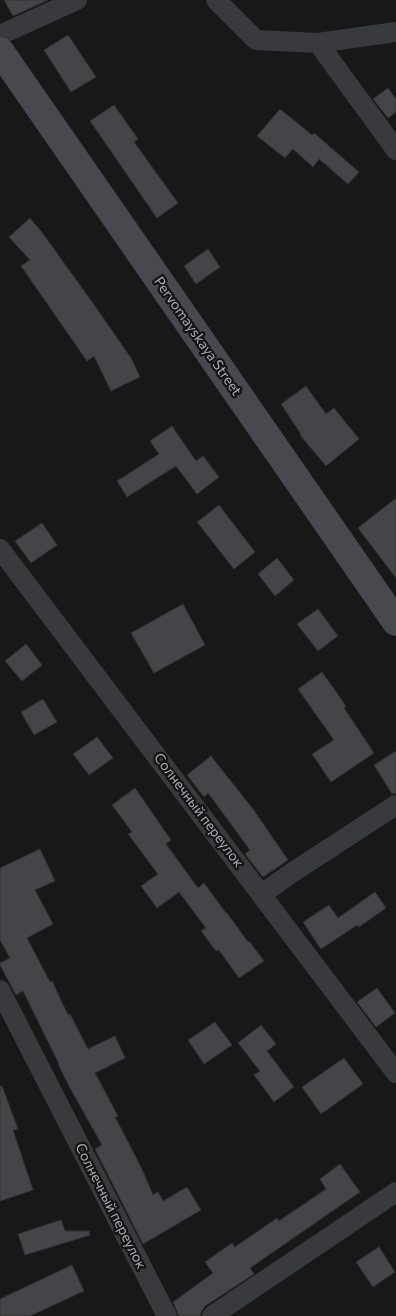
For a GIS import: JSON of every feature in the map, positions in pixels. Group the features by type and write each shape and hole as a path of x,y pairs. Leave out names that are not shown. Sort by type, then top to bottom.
{"main road":[{"name":"Pervomayskaya Street","path":"0,51 396,622"}],"street":[{"path":"0,35 76,0"},
{"path":"216,0 256,40 318,43 396,32"},
{"path":"318,43 396,150"},
{"name":"Солнечный переулок","path":"0,549 396,1073"},
{"path":"262,894 396,806"},
{"name":"Солнечный переулок","path":"0,990 167,1316"},
{"path":"212,1316 396,1192"}],"building":[{"path":"4,0 48,0 13,16"},
{"path":"68,35 96,77 71,92 44,50"},
{"path":"388,88 396,99 396,112 388,118 373,99"},
{"path":"114,105 138,139 134,142 178,203 157,218 90,121"},
{"path":"280,109 312,135 314,133 359,172 348,184 319,159 313,167 293,149 285,158 257,136"},
{"path":"30,218 131,358 140,377 111,391 94,356 87,361 21,266 30,260 9,237"},
{"path":"208,249 220,267 196,284 184,266"},
{"path":"306,386 326,414 334,408 359,439 326,466 300,435 281,404"},
{"path":"172,426 196,461 203,456 219,477 197,494 176,466 127,497 117,481 159,454 150,441"},
{"path":"396,498 396,578 358,528"},
{"path":"219,505 255,552 234,569 197,522"},
{"path":"42,523 57,545 31,563 15,541"},
{"path":"277,558 294,580 275,596 258,574"},
{"path":"183,604 205,645 154,673 131,633"},
{"path":"318,609 338,636 318,651 297,624"},
{"path":"26,644 42,665 22,681 5,661"},
{"path":"322,672 346,706 344,708 374,753 331,782 312,754 334,740 298,689"},
{"path":"43,699 57,722 34,735 21,712"},
{"path":"97,737 113,758 89,775 73,754"},
{"path":"396,751 396,793 392,794 374,765"},
{"path":"211,756 253,809 288,860 263,877 245,854 250,850 208,793 204,797 187,775"},
{"path":"135,788 171,840 166,844 198,888 204,883 264,961 239,978 219,950 216,951 201,931 206,928 179,892 157,908 141,886 158,874 128,834 132,832 112,805"},
{"path":"40,849 55,881 35,890 53,924 27,938 88,1049 115,1036 125,1058 95,1073 118,1116 115,1117 153,1195 158,1192 163,1201 187,1187 201,1210 143,1244 95,1149 102,1145 70,1088 23,991 16,995 0,965 0,963 10,958 0,940 0,868"},
{"path":"375,892 386,908 359,927 357,925 321,949 303,922 329,905 338,918"},
{"path":"377,988 395,1013 376,1027 357,1002"},
{"path":"215,1022 232,1045 204,1064 188,1040"},
{"path":"261,1025 276,1044 267,1051 294,1087 274,1102 254,1075 260,1071 238,1043"},
{"path":"344,1058 363,1084 321,1114 302,1087"},
{"path":"0,1086 2,1086 18,1129 13,1130 33,1190 0,1201"},
{"path":"340,1164 360,1192 250,1268 254,1274 205,1306 200,1316 179,1316 173,1302 213,1273 205,1262 232,1243 235,1247 277,1218 279,1221 326,1189 320,1179"},
{"path":"61,1220 65,1231 89,1231 90,1235 25,1255 18,1234"},
{"path":"379,1247 395,1272 373,1287 356,1262"},
{"path":"72,1265 84,1291 30,1316 0,1316 0,1299"}]}
